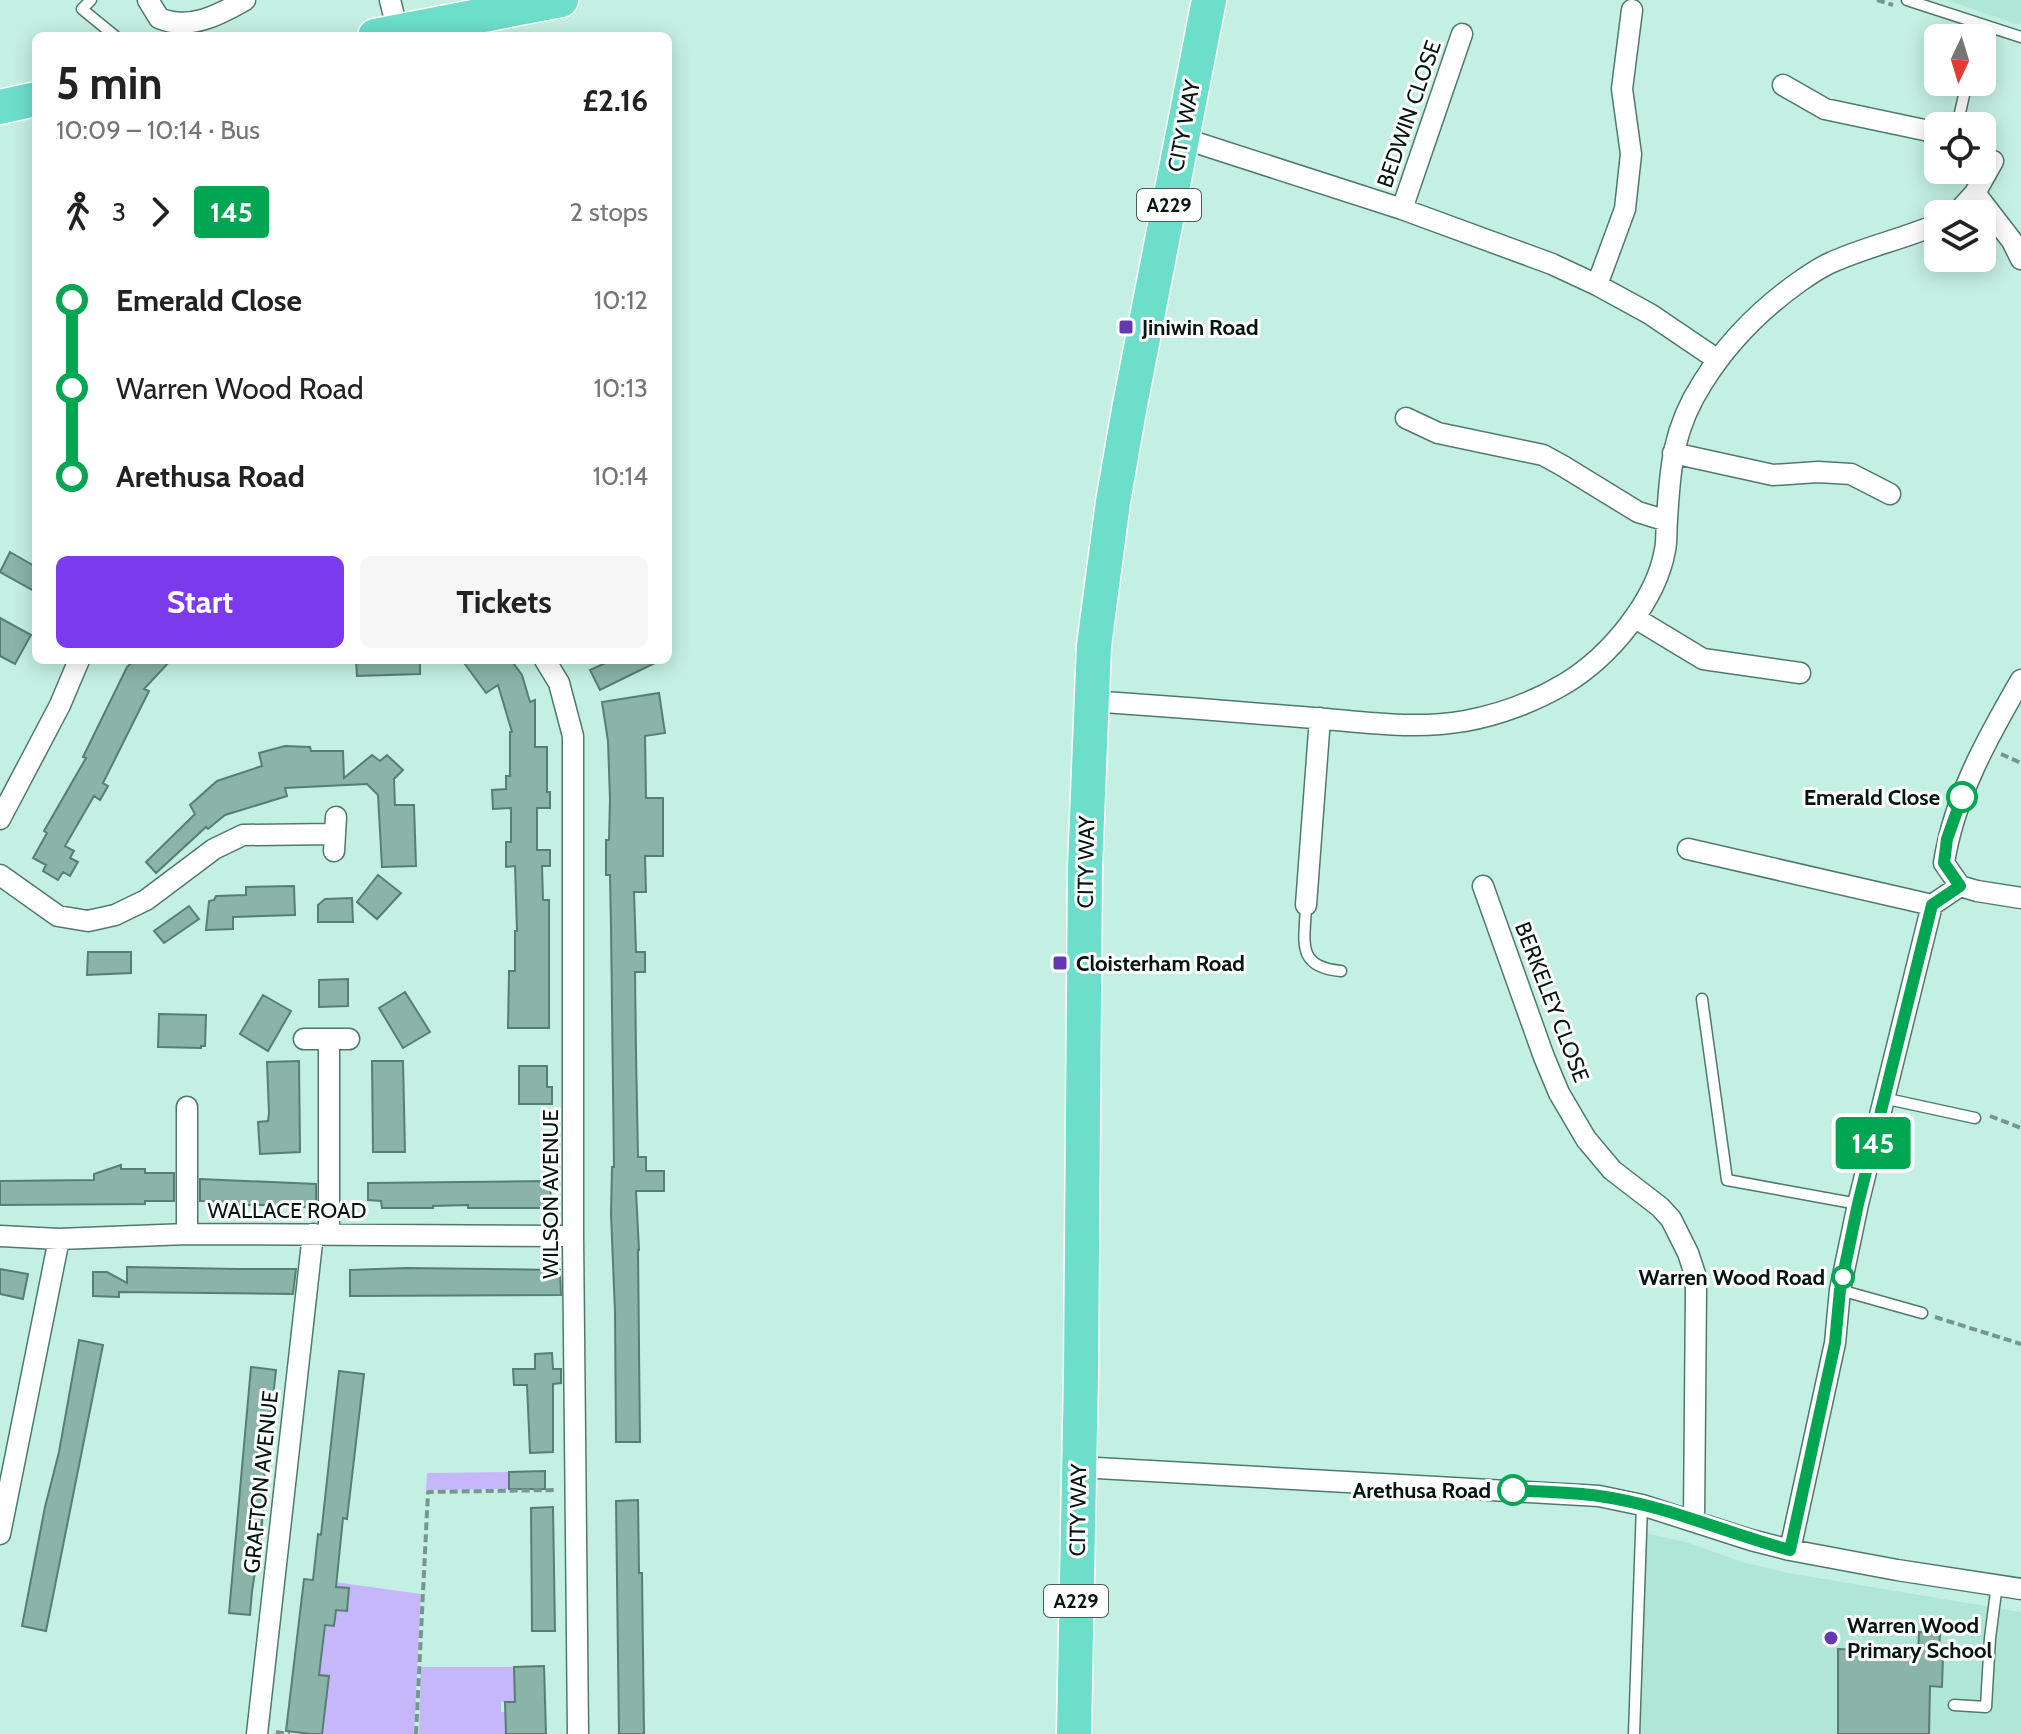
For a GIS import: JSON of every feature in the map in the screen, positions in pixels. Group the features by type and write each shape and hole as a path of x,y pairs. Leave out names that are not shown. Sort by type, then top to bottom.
{"main road":[{"path":"388,23 561,0"},
{"name":"CITY WAY","path":"1074,1734 1085,867 1090,701 1099,594 1113,502 1209,0"},
{"path":"0,107 32,100"}],"street":[{"path":"148,0 159,18 177,24 200,21 245,0"},
{"path":"1597,285 1625,209 1631,154 1622,89 1632,10"},
{"name":"BEDWIN CLOSE","path":"1402,209 1462,34"},
{"path":"1783,85 1825,109 1924,130"},
{"path":"1182,138 1402,209 1552,264 1650,314 1718,360"},
{"path":"1986,184 2021,259"},
{"path":"1090,701 1369,724 1433,726 1504,712 1567,683 1596,660 1635,618 1659,577 1666,548 1673,453 1685,413 1718,360 1772,302 1826,264 1924,229"},
{"path":"1406,418 1438,433 1543,455 1638,512 1667,521"},
{"path":"1673,453 1773,475 1818,472 1851,474 1890,494"},
{"path":"1635,618 1703,659 1800,673"},
{"path":"0,819 60,705 77,664"},
{"name":"WILSON AVENUE","path":"547,664 559,683 573,736 573,1236 578,1734"},
{"path":"2021,680 1984,745 1962,797 1947,839 1944,863 1960,886 2021,898"},
{"path":"1306,905 1320,718"},
{"path":"0,875 58,916 88,921 115,915 146,900 214,849 243,835 335,834"},
{"path":"1688,849 1932,905"},
{"name":"BERKELEY CLOSE","path":"1483,886 1559,1093 1586,1139 1612,1170 1671,1219 1695,1274 1694,1520"},
{"path":"1790,1550 1835,1343 1840,1290 1858,1204 1932,905 1960,886"},
{"name":"GRAFTON AVENUE","path":"257,1734 321,1234 339,1039 304,1039"},
{"path":"187,1107 187,1234"},
{"name":"WALLACE ROAD","path":"0,1236 59,1239 187,1234 573,1236"},
{"path":"0,1534 59,1239"},
{"path":"1079,1467 1599,1496 1642,1505 1790,1550 2021,1589"}],"lane":[{"path":"91,0 82,9 110,32"},
{"path":"1907,0 2021,37"},
{"path":"1306,905 1305,950 1308,958 1324,970 1341,971"},
{"path":"1702,999 1727,1180 1858,1204"},
{"path":"1883,1098 1975,1118"},
{"path":"1840,1290 1922,1313"},
{"path":"1634,1734 1642,1505"},
{"path":"1954,1705 1986,1707 1997,1584"}],"path":[{"path":"1975,1118 1991,1115 2021,1128"},
{"path":"1922,1313 2021,1344"},
{"path":"416,1734 428,1492 576,1490"}],"shaded area":[{"path":"1946,0 2021,0 2021,20 2019,25"},
{"path":"509,1472 509,1489 426,1490 427,1473"},
{"name":"Warren Wood Primary School","path":"1642,1532 1689,1543 1745,1563 1794,1574 2021,1612 2021,1734 1637,1734"},
{"path":"334,1582 421,1594 414,1734 322,1734 329,1676 319,1675 325,1625 336,1610 347,1611 349,1589 333,1587"},
{"path":"421,1667 514,1667 516,1702 501,1702 501,1712 513,1712 513,1718 505,1718 506,1734 419,1734"}],"building":[{"path":"10,552 32,565 32,590 0,572"},
{"path":"0,618 31,635 15,664 0,656"},
{"path":"130,664 167,664 144,689 149,691 103,783 108,786 100,800 94,796 65,846 74,851 70,858 78,862 70,876 63,872 58,880 43,871 46,865 33,858 47,833 44,831 86,758 83,757"},
{"path":"356,664 420,664 420,674 357,676"},
{"path":"465,664 514,664 522,675 530,702 535,700 535,747 547,747 550,808 537,808 537,850 550,850 550,866 542,866 543,900 549,900 549,1028 508,1028 509,971 515,971 517,931 515,866 506,867 506,842 511,842 511,808 493,809 492,790 506,789 506,776 510,776 512,732 498,685 486,693"},
{"path":"603,664 653,664 600,690 590,670"},
{"path":"659,693 665,733 645,736 646,798 663,798 663,856 645,856 646,892 634,892 636,952 645,952 645,972 635,972 638,1157 646,1157 646,1171 664,1171 664,1191 636,1191 640,1442 616,1442 611,1214 614,1167 611,927 610,875 606,875 610,799 608,741 602,702"},
{"path":"285,746 310,747 311,751 343,751 344,778 372,755 380,761 387,755 403,770 394,779 395,805 414,805 416,866 382,867 378,795 367,784 285,788 287,796 225,815 208,829 206,827 156,873 146,862 195,814 190,805 217,781 262,766 259,753"},
{"path":"378,875 401,893 377,919 357,902"},
{"path":"294,886 295,915 233,917 233,929 206,930 209,901 216,896 246,895 246,887"},
{"path":"352,898 353,922 318,922 318,905 325,899"},
{"path":"189,906 199,919 164,943 154,931"},
{"path":"88,952 131,952 131,973 87,975"},
{"path":"348,979 348,1006 319,1007 319,980"},
{"path":"405,992 430,1032 403,1048 379,1008"},
{"path":"263,995 291,1011 268,1051 240,1034"},
{"path":"159,1014 206,1015 205,1046 158,1047"},
{"path":"299,1061 300,1152 260,1154 258,1122 268,1121 269,1113 267,1062"},
{"path":"372,1061 403,1061 405,1152 373,1152"},
{"path":"519,1066 547,1066 547,1087 552,1087 552,1104 519,1104"},
{"path":"121,1165 121,1169 145,1169 145,1173 174,1173 174,1201 0,1205 0,1181 94,1180 94,1174"},
{"path":"200,1179 316,1184 316,1207 200,1201"},
{"path":"550,1181 551,1205 543,1208 468,1208 468,1205 382,1208 381,1201 368,1200 368,1183"},
{"path":"127,1267 296,1269 293,1294 119,1292 119,1297 93,1296 93,1272 107,1272 127,1283"},
{"path":"0,1269 28,1274 23,1299 0,1294"},
{"path":"350,1270 560,1270 561,1295 350,1296"},
{"path":"79,1340 103,1345 46,1631 22,1626"},
{"path":"552,1353 553,1369 561,1369 561,1383 553,1384 553,1452 530,1453 527,1385 514,1385 513,1369 535,1369 535,1354"},
{"path":"251,1367 276,1370 261,1535 250,1615 229,1613"},
{"path":"339,1371 364,1374 336,1587 349,1588 347,1611 336,1610 334,1626 325,1625 319,1675 329,1676 322,1734 311,1734 286,1731 304,1579 313,1580 318,1534 321,1535"},
{"path":"545,1471 545,1489 509,1489 509,1472"},
{"path":"638,1500 644,1734 619,1734 616,1501"},
{"path":"553,1507 555,1631 532,1631 531,1508"},
{"path":"1919,1632 1940,1633 1939,1656 1943,1656 1942,1687 1930,1686 1929,1734 1838,1734 1838,1649 1865,1650 1865,1655 1918,1656"},
{"path":"544,1666 546,1734 506,1734 505,1702 515,1702 514,1667"}],"bus line":[{"name":"145","path":"1513,1490 1599,1496 1624,1501 1790,1550 1835,1343 1840,1290 1858,1204 1932,905 1960,886 1944,863 1947,839 1962,797"}],"place":[{"name":"Jiniwin Road","path":"1126,327"},
{"name":"Emerald Close","path":"1962,797"},
{"name":"Cloisterham Road","path":"1060,963"},
{"name":"Warren Wood Road","path":"1843,1277"},
{"name":"Arethusa Road","path":"1513,1490"},
{"name":"Warren Wood Primary School","path":"1831,1638"}]}
